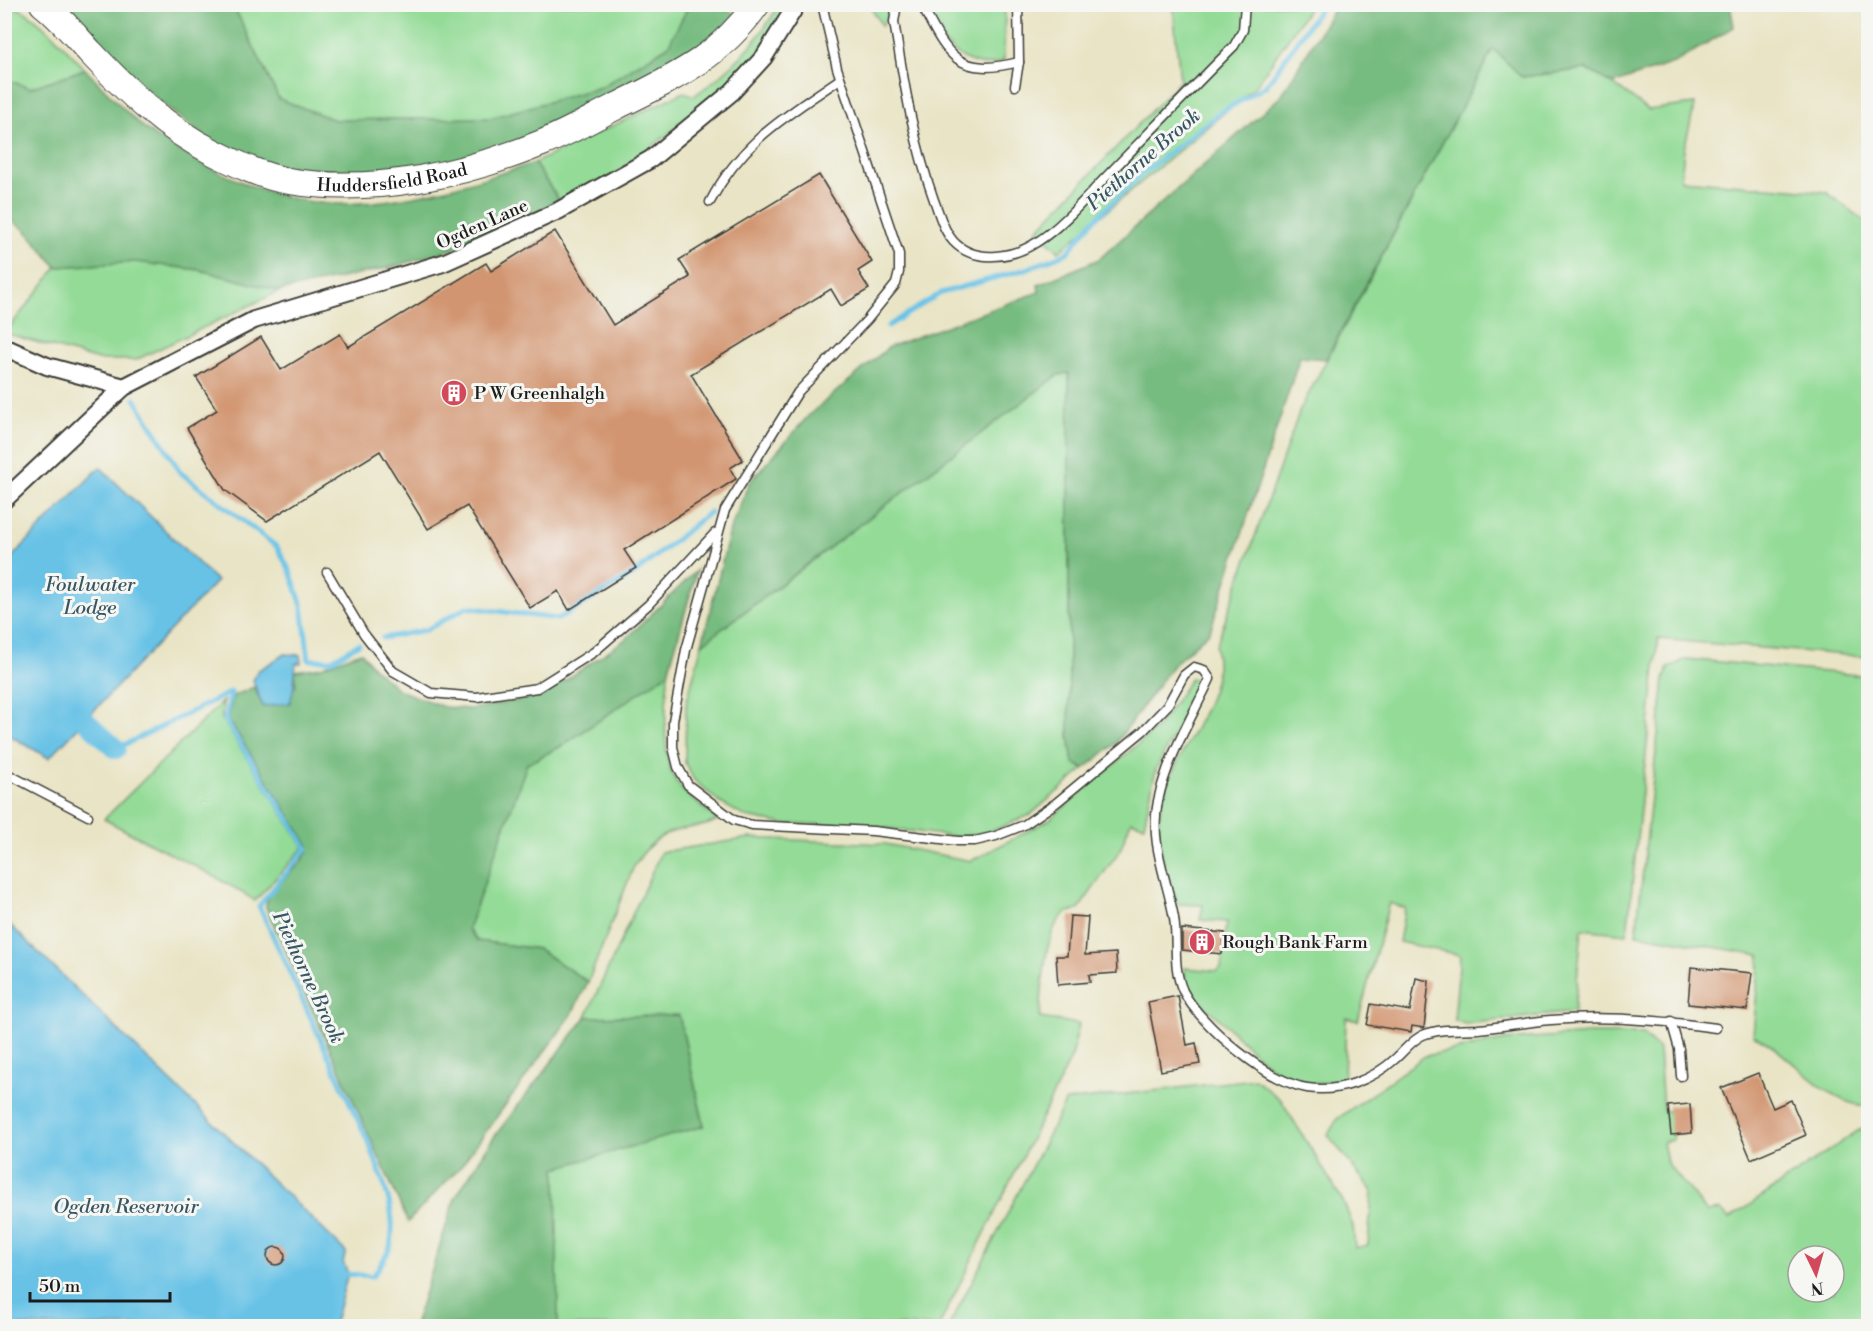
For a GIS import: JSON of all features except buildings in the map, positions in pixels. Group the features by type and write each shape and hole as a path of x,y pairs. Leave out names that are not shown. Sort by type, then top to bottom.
{"main road":[{"name":"Huddersfield Road","path":"43,4 134,98 175,130 213,152 256,172 287,181 324,186 385,184 450,172 496,160 544,142 695,66 727,40 756,4"}],"street":[{"name":"Ogden Lane","path":"4,500 124,387 254,320 443,263 558,212 651,159 732,92 764,57 797,4"},
{"path":"4,347 47,366 124,387"}],"lane":[{"path":"822,4 840,79 899,254 899,272 896,284 867,320 798,392 725,510 686,650 674,721 673,747 678,767 688,785 734,820 768,828 862,830 975,841 1024,825 1056,803 1143,731 1167,706 1184,675 1194,667 1204,670 1210,679 1166,771 1157,803 1156,850 1174,919 1175,961 1183,989 1199,1014 1243,1054 1283,1081 1307,1088 1339,1088 1366,1079 1392,1062 1422,1035 1430,1033 1551,1020 1610,1018 1671,1021 1716,1028"},
{"path":"897,4 894,22 916,147 927,179 946,231 953,241 966,252 985,256 1005,255 1037,242 1072,212 1234,46 1243,30 1245,4"},
{"path":"921,4 938,41 951,55 963,63 979,68 1019,62"},
{"path":"1015,86 1019,62 1018,4"},
{"path":"710,202 746,148 768,128 840,79"},
{"path":"327,572 364,634 393,671 431,693 477,697 537,688 594,652 648,605 718,531"},
{"path":"4,772 88,816"},
{"path":"1671,1021 1679,1049 1682,1076"}],"green space":[{"path":"5,5 26,12 37,20 85,69 30,88 5,79"},
{"path":"57,5 233,5 279,99 335,120 491,118 601,87 668,46 689,5 711,5 737,14 682,66 520,143 459,162 328,180 272,169 218,147 161,103"},
{"path":"233,5 689,5 669,46 601,87 491,118 335,120 279,99"},
{"path":"779,5 789,5 754,60 713,100 613,176 561,203 534,163 684,92 694,96 742,56 761,33"},
{"path":"869,5 893,5 882,26"},
{"path":"925,5 1005,5 1004,60 988,65 980,64 957,54 936,30"},
{"path":"1173,5 1311,5 1255,87 1059,251 1036,231 1180,81"},
{"path":"1336,5 1730,5 1734,27 1676,62 1613,84 1586,69 1522,77 1493,49 1326,359 1300,357 1210,631 1173,665 1116,743 1084,769 1073,763 1069,736 1069,373 1058,375 702,644 730,530 749,483 810,414 889,347 1039,292 1038,285 1099,259 1281,96"},
{"path":"1493,48 1522,77 1586,69 1613,84 1648,110 1695,104 1684,149 1681,180 1826,192 1868,224 1868,657 1658,639 1627,934 1582,929 1574,1012 1465,1024 1454,1020 1460,955 1399,942 1405,908 1389,903 1358,1021 1346,1018 1344,1077 1326,1083 1310,1084 1295,1081 1269,1065 1190,993 1185,980 1185,968 1217,971 1221,968 1227,922 1200,920 1203,905 1177,904 1160,850 1159,819 1163,797 1171,776 1211,694 1217,673 1216,646 1300,410"},
{"path":"85,69 145,128 174,148 218,172 291,198 339,204 388,200 438,191 534,163 561,203 453,249 392,267 280,291 200,270 136,262 57,267 25,230 5,216 5,79 30,88"},
{"path":"136,262 200,270 280,291 136,360 98,360 5,333 57,267"},
{"path":"1069,373 1069,736 1073,762 1084,769 1030,815 990,832 958,837 861,825 783,824 746,817 719,802 694,780 685,763 686,704 702,644 1058,375"},
{"path":"697,570 668,673 563,745 527,764 468,929 477,941 538,949 588,982 570,1017 460,1167 408,1222 266,907 272,892 300,862 309,846 228,719 233,696 254,687 263,707 296,686 295,671 321,667 361,652 373,667 399,690 444,707 470,709 526,699 551,690 627,638"},
{"path":"1686,659 1868,676 1868,1107 1836,1096 1782,1054 1753,1035 1760,955 1636,934 1664,680 1668,668"},
{"path":"668,673 665,729 671,772 685,793 718,820 666,835 655,841 642,855 634,866 588,982 538,949 477,941 468,929 527,764 563,745"},
{"path":"1191,678 1199,687 1156,769 1144,825 1131,821 1120,850 1078,910 1065,914 1052,933 1045,963 1040,1018 1079,1024 1072,1056 939,1326 558,1326 555,1168 704,1125 679,1016 586,1017 661,852 750,838 885,844 971,861 1049,820 1158,727"},
{"path":"223,701 222,719 304,847 255,901 104,819"},
{"path":"679,1015 704,1126 556,1168 558,1326 414,1326 455,1198 494,1137 586,1017"},
{"path":"1590,1034 1643,1034 1659,1049 1663,1111 1670,1111 1673,1140 1663,1142 1667,1163 1707,1212 1721,1210 1729,1219 1868,1124 1868,1326 949,1326 1066,1101 1255,1079 1281,1100 1343,1201 1353,1226 1355,1248 1368,1245 1372,1191 1328,1135 1337,1119 1425,1056 1505,1040"}],"water":[{"name":"Foulwater Lodge","path":"100,467 217,581 49,758 5,733 5,564"},
{"path":"285,654 300,655 301,663 296,663 290,703 263,707 253,681 257,671"},
{"name":"Ogden Reservoir","path":"4,919 346,1252 343,1262 348,1273 334,1326 5,1326"}],"waterway":[{"name":"Piethorne Brook","path":"888,326 941,293 1026,269 1067,253 1093,221 1141,175 1221,112 1266,86 1323,4"},
{"path":"135,399 181,473 277,547 290,571 302,606 309,660 332,660 359,644"},
{"name":"Piethorne Brook","path":"383,638 426,630 467,607 558,619 635,573 710,512"},
{"name":"Piethorne Brook","path":"231,692 225,720 307,848 259,906 370,1146 390,1205 392,1218 390,1246 373,1276 344,1274"},
{"path":"116,749 231,692"},
{"path":"86,721 116,749"}],"place":[{"name":"P W Greenhalgh","path":"454,393"},
{"name":"Rough Bank Farm","path":"1202,942"}]}
